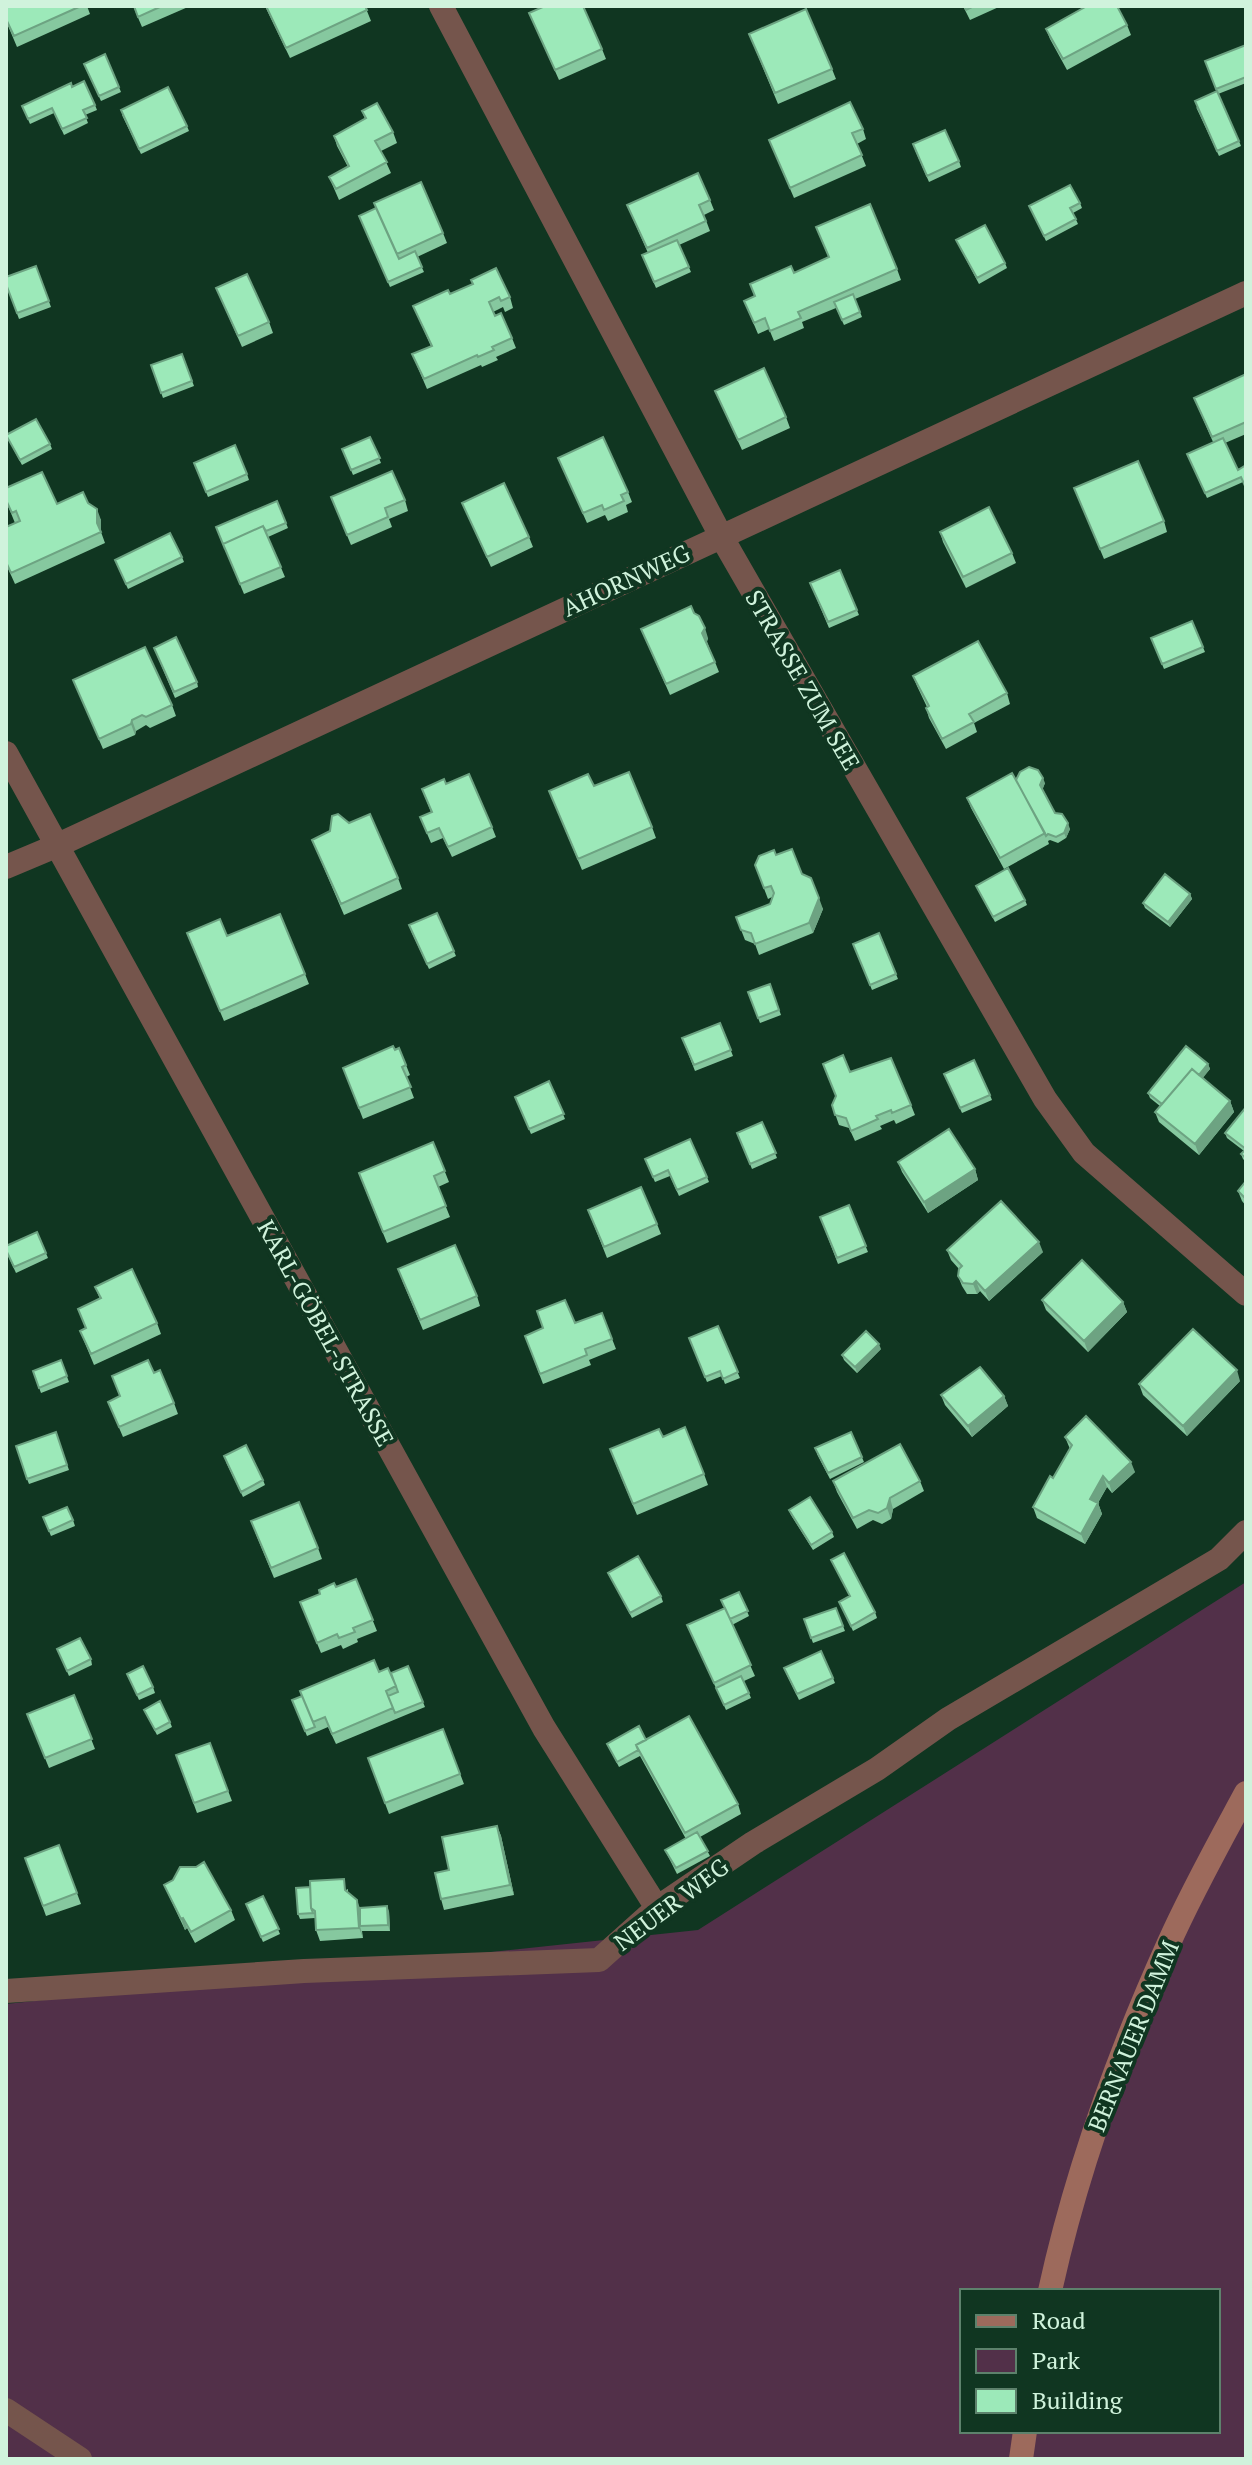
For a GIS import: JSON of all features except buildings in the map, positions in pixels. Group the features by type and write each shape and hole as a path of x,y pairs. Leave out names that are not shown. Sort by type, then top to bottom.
{"main road":[{"name":"BERNAUER DAMM","path":"1050,2289 1061,2238 1088,2151 1139,2011 1169,1943 1246,1793"},
{"path":"1021,2459 1025,2433"}],"street":[{"name":"STRASSE ZUM SEE","path":"441,6 721,536 1045,1099 1084,1153 1246,1294"},
{"name":"AHORNWEG","path":"6,867 1246,293"},
{"name":"KARL-GÖBEL-STRASSE","path":"6,753 544,1728 657,1908"},
{"name":"NEUER WEG","path":"6,1991 304,1971 599,1960 657,1908 753,1843 877,1769 948,1719 1219,1559 1246,1532"},
{"path":"6,2410 80,2459"}],"green space":[{"path":"1246,1582 1246,2459 6,2459 6,2004 698,1930"}]}
